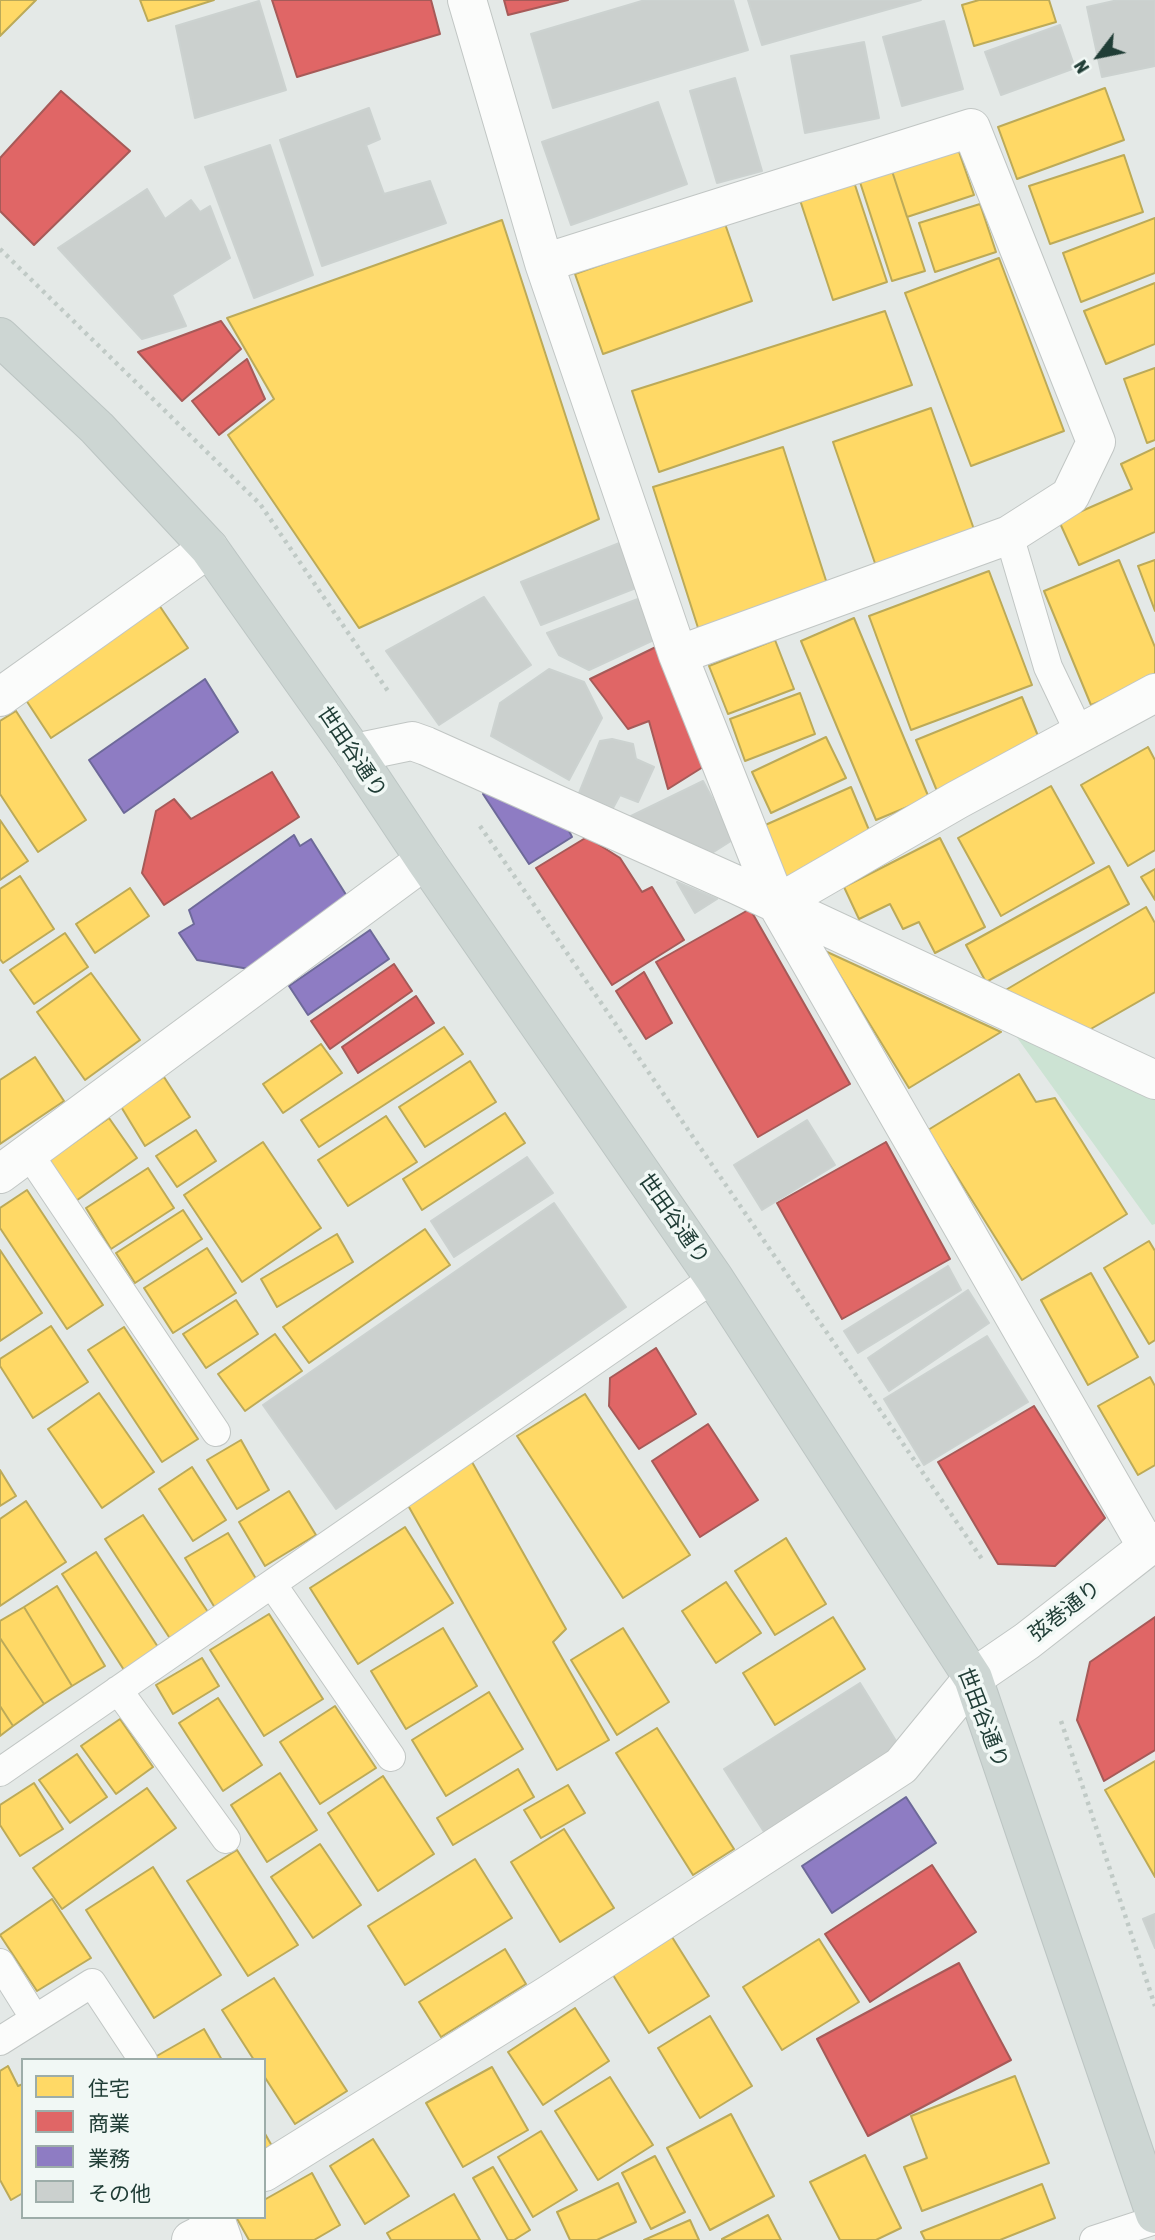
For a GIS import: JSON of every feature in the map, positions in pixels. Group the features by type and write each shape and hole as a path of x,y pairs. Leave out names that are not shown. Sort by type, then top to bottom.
{"main road":[{"name":"世田谷通り","path":"0,337 97,428 209,548 354,753 714,1278 973,1678 1155,2214"}],"street":[{"path":"467,0 544,262 678,655 777,904 1151,1544"},
{"path":"544,262 971,128 1096,442 1070,496 1009,536 678,655"},
{"path":"0,697 209,548"},
{"path":"777,904 957,800 1155,694"},
{"path":"354,753 412,741 426,746 777,904 1155,1080"},
{"path":"15,1164 425,860"},
{"name":"弦巻通り","path":"266,2171 550,1994 901,1766 973,1678 1027,1641 1151,1544"},
{"path":"191,2240 205,2233 210,2219"}],"lane":[{"path":"1009,536 1048,667 1080,734"},
{"path":"15,1164 216,1432"},
{"path":"0,1772 714,1278"},
{"path":"272,1584 391,1757"},
{"path":"118,1690 226,1839"},
{"path":"0,1964 35,2019"},
{"path":"0,2041 92,1983 142,2058"},
{"path":"221,2219 228,2240"},
{"path":"1094,2240 1155,2220"}],"path":[{"path":"0,249 260,504 426,746"},
{"path":"473,815 984,1562"},
{"path":"1061,1721 1155,2006"}],"green space":[{"path":"1013,1032 1155,1099 1155,1224 1152,1225"}],"building: 住宅":[{"path":"0,0 36,0 0,36"},
{"path":"140,0 214,0 148,21"},
{"path":"979,0 1049,0 1056,22 974,46 962,5"},
{"path":"1105,88 1124,140 1017,179 998,127"},
{"path":"957,146 974,195 907,217 891,168"},
{"path":"1124,155 1143,212 1050,244 1029,186"},
{"path":"891,168 925,271 892,281 859,179"},
{"path":"854,182 887,282 833,300 800,200"},
{"path":"980,204 996,252 935,272 919,223"},
{"path":"1155,218 1155,273 1081,302 1063,253"},
{"path":"502,220 599,519 359,628 228,435 274,399 227,318"},
{"path":"724,221 752,301 603,354 575,274"},
{"path":"999,258 1064,431 971,466 905,293"},
{"path":"1155,283 1155,344 1106,364 1084,311"},
{"path":"885,311 912,385 659,472 632,391"},
{"path":"1155,368 1155,440 1147,443 1124,379"},
{"path":"931,408 976,535 877,569 833,442"},
{"path":"783,447 830,593 700,634 653,487"},
{"path":"1155,448 1155,532 1079,565 1059,521 1132,489 1121,464"},
{"path":"1119,560 1155,647 1155,679 1091,705 1044,591"},
{"path":"1155,560 1155,611 1138,566"},
{"path":"989,571 1032,685 911,730 869,616"},
{"path":"159,605 188,648 51,738 22,694"},
{"path":"854,618 929,798 876,820 801,641"},
{"path":"775,640 794,689 728,714 709,666"},
{"path":"800,693 815,734 745,761 730,719"},
{"path":"1022,697 1043,748 937,791 916,740"},
{"path":"16,711 86,820 38,852 0,794 0,721"},
{"path":"826,737 846,778 771,813 752,772"},
{"path":"1148,747 1155,760 1155,850 1128,866 1081,785"},
{"path":"1051,786 1094,863 1001,916 958,838"},
{"path":"851,787 874,842 787,880 763,826"},
{"path":"0,820 28,861 0,880"},
{"path":"940,838 985,927 935,953 919,922 903,929 890,904 859,919 844,887"},
{"path":"1109,866 1129,904 986,982 966,945"},
{"path":"1155,869 1155,900 1141,877"},
{"path":"20,876 54,929 3,963 0,959 0,889"},
{"path":"130,888 149,916 95,953 76,924"},
{"path":"1146,907 1155,923 1155,992 1089,1030 1004,991"},
{"path":"65,933 88,967 34,1004 10,970"},
{"path":"825,951 1001,1032 909,1088"},
{"path":"91,973 140,1040 85,1080 37,1012"},
{"path":"444,1027 463,1054 319,1147 301,1120"},
{"path":"321,1044 342,1073 283,1113 263,1084"},
{"path":"35,1057 64,1101 0,1144 0,1080"},
{"path":"470,1061 496,1102 425,1147 399,1107"},
{"path":"1019,1074 1036,1102 1055,1098 1127,1214 1022,1280 928,1130"},
{"path":"164,1077 190,1117 145,1146 120,1105"},
{"path":"505,1113 525,1143 422,1210 403,1179"},
{"path":"386,1116 417,1162 348,1206 318,1160"},
{"path":"109,1118 137,1158 73,1203 45,1163"},
{"path":"196,1130 216,1161 177,1187 156,1156"},
{"path":"263,1142 321,1228 242,1282 184,1195"},
{"path":"148,1168 174,1208 111,1249 86,1208"},
{"path":"27,1190 103,1305 67,1329 0,1228 0,1208"},
{"path":"183,1210 202,1239 135,1283 116,1253"},
{"path":"425,1229 450,1265 309,1363 283,1327"},
{"path":"337,1234 353,1262 277,1307 261,1279"},
{"path":"1149,1241 1155,1251 1155,1340 1149,1344 1104,1268"},
{"path":"207,1248 236,1293 173,1333 144,1288"},
{"path":"0,1250 42,1313 0,1341"},
{"path":"1091,1273 1138,1357 1088,1385 1041,1300"},
{"path":"236,1300 258,1334 206,1368 183,1334"},
{"path":"51,1326 88,1382 33,1418 0,1366 0,1359"},
{"path":"124,1327 198,1439 162,1462 88,1350"},
{"path":"275,1334 302,1371 245,1411 218,1374"},
{"path":"1150,1377 1155,1386 1155,1465 1138,1475 1098,1406"},
{"path":"99,1393 154,1472 102,1508 48,1429"},
{"path":"585,1394 690,1555 623,1598 517,1436"},
{"path":"241,1440 269,1490 237,1509 207,1460"},
{"path":"472,1462 566,1629 553,1642 609,1740 557,1770 405,1500"},
{"path":"192,1467 226,1520 193,1541 159,1489"},
{"path":"0,1470 16,1496 0,1506"},
{"path":"289,1491 316,1535 265,1566 239,1522"},
{"path":"26,1501 66,1562 0,1606 0,1519"},
{"path":"143,1515 210,1615 171,1640 105,1539"},
{"path":"405,1527 453,1603 358,1664 310,1588"},
{"path":"228,1533 258,1582 215,1608 185,1558"},
{"path":"786,1538 826,1604 775,1635 735,1571"},
{"path":"96,1552 158,1647 124,1670 62,1574"},
{"path":"726,1582 761,1633 716,1663 682,1611"},
{"path":"57,1586 105,1666 72,1686 24,1607"},
{"path":"24,1607 72,1686 44,1704 0,1638 0,1621"},
{"path":"269,1614 323,1699 264,1736 210,1650"},
{"path":"833,1617 865,1669 775,1725 743,1673"},
{"path":"443,1628 477,1686 406,1729 371,1671"},
{"path":"623,1628 669,1702 617,1735 571,1660"},
{"path":"0,1638 44,1704 13,1726 0,1706"},
{"path":"202,1658 219,1686 173,1714 156,1685"},
{"path":"489,1692 523,1749 446,1796 412,1740"},
{"path":"218,1698 262,1765 223,1791 179,1723"},
{"path":"0,1706 13,1726 0,1736"},
{"path":"335,1706 376,1768 320,1804 280,1742"},
{"path":"120,1719 153,1767 116,1794 81,1746"},
{"path":"657,1728 734,1849 693,1875 616,1753"},
{"path":"77,1754 107,1797 70,1823 39,1780"},
{"path":"1155,1761 1155,1877 1105,1790"},
{"path":"518,1769 534,1797 453,1845 437,1818"},
{"path":"280,1773 317,1830 267,1862 231,1805"},
{"path":"383,1776 434,1854 378,1891 328,1813"},
{"path":"34,1783 63,1829 20,1856 0,1825 0,1805"},
{"path":"568,1785 585,1813 541,1838 524,1810"},
{"path":"147,1788 176,1828 62,1909 33,1868"},
{"path":"564,1829 614,1908 560,1942 511,1862"},
{"path":"320,1844 361,1905 313,1938 271,1877"},
{"path":"237,1850 298,1945 248,1976 187,1881"},
{"path":"475,1859 512,1918 405,1985 368,1926"},
{"path":"153,1867 221,1975 154,2018 86,1910"},
{"path":"52,1899 91,1958 37,1991 0,1935"},
{"path":"672,1937 709,1996 649,2033 613,1975"},
{"path":"819,1939 859,2002 782,2050 743,1987"},
{"path":"505,1949 526,1984 441,2037 419,2002"},
{"path":"274,1978 347,2091 295,2124 266,2079 266,2058 253,2058 222,2010"},
{"path":"575,2008 609,2061 543,2105 508,2052"},
{"path":"710,2016 752,2086 700,2118 658,2048"},
{"path":"204,2029 221,2058 156,2058"},
{"path":"8,2066 18,2086 21,2085 21,2194 11,2200 0,2180 0,2071"},
{"path":"492,2067 528,2130 463,2167 426,2103"},
{"path":"1015,2076 1049,2163 922,2211 904,2167 927,2158 911,2116"},
{"path":"610,2077 653,2145 598,2180 555,2111"},
{"path":"731,2114 774,2196 710,2230 667,2148"},
{"path":"541,2131 577,2190 533,2217 498,2157"},
{"path":"266,2136 272,2146 266,2150"},
{"path":"373,2139 409,2196 365,2224 330,2166"},
{"path":"865,2155 901,2228 876,2240 840,2240 810,2182"},
{"path":"655,2156 685,2212 651,2229 622,2173"},
{"path":"493,2167 530,2230 514,2240 508,2240 473,2178"},
{"path":"312,2173 340,2225 314,2240 249,2240 237,2219 266,2219 266,2199"},
{"path":"618,2183 636,2222 597,2240 570,2240 557,2212"},
{"path":"1042,2184 1055,2218 1000,2240 925,2240 921,2232"},
{"path":"454,2194 480,2240 391,2240 387,2233"},
{"path":"768,2215 781,2240 722,2240 722,2239"},
{"path":"690,2220 699,2240 644,2240"}],"building: 商業":[{"path":"272,0 431,0 440,34 297,77"},
{"path":"504,0 568,0 508,15"},
{"path":"61,91 130,151 34,245 0,211 0,158"},
{"path":"221,321 241,349 182,401 138,352"},
{"path":"247,359 265,399 219,435 192,401"},
{"path":"662,644 703,767 668,789 649,721 628,729 590,679"},
{"path":"272,772 299,817 164,905 142,873 156,811 174,799 191,819"},
{"path":"587,837 620,858 642,892 652,887 684,940 612,985 536,868"},
{"path":"750,909 850,1084 758,1137 656,962"},
{"path":"394,964 412,991 330,1049 311,1021"},
{"path":"644,972 672,1023 646,1039 616,991"},
{"path":"416,996 434,1023 358,1073 342,1047"},
{"path":"886,1142 950,1259 842,1319 777,1203"},
{"path":"656,1348 696,1414 639,1449 609,1406 610,1378"},
{"path":"1034,1406 1105,1518 1055,1566 998,1564 938,1462"},
{"path":"708,1424 758,1500 700,1537 652,1461"},
{"path":"1155,1617 1155,1750 1104,1781 1077,1720 1090,1662"},
{"path":"932,1865 976,1932 870,2002 825,1934"},
{"path":"959,1963 1011,2060 868,2136 817,2039"}],"building: 業務":[{"path":"205,679 238,732 124,813 89,760"},
{"path":"489,790 565,823 572,837 529,864 483,794"},
{"path":"294,835 300,846 311,839 350,901 249,969 197,960 179,933 194,924 189,910"},
{"path":"370,930 389,959 308,1015 289,986"},
{"path":"906,1797 936,1843 832,1913 802,1866"}],"building: その他":[{"path":"645,0 733,0 748,50 553,108 531,34"},
{"path":"748,0 921,0 762,45"},
{"path":"1118,0 1155,0 1155,66 1102,77 1087,7"},
{"path":"259,1 286,90 195,118 176,26"},
{"path":"944,21 963,89 902,106 883,37"},
{"path":"1060,25 1075,68 1001,95 985,52"},
{"path":"864,42 879,118 805,133 791,56"},
{"path":"735,78 762,171 717,183 690,91"},
{"path":"658,102 687,184 571,225 542,142"},
{"path":"369,108 380,139 366,145 384,194 430,181 446,223 322,266 280,140"},
{"path":"270,145 313,275 254,298 205,167"},
{"path":"147,189 165,219 191,200 200,212 210,206 230,258 172,295 186,326 142,339 58,248"},
{"path":"622,542 641,586 541,625 521,582"},
{"path":"646,596 658,638 589,670 559,655 547,633"},
{"path":"484,597 531,665 439,725 386,651"},
{"path":"549,669 584,682 602,718 569,780 491,736 500,703"},
{"path":"612,739 633,744 636,759 654,767 638,802 620,795 613,808 579,793 600,741"},
{"path":"703,781 734,839 712,853 629,817"},
{"path":"677,882 717,899 695,913"},
{"path":"807,1120 835,1165 762,1210 734,1165"},
{"path":"527,1157 553,1193 454,1257 431,1221"},
{"path":"554,1203 626,1307 336,1509 263,1405"},
{"path":"948,1266 961,1290 858,1353 844,1331"},
{"path":"968,1290 989,1323 889,1391 868,1358"},
{"path":"987,1336 1028,1402 924,1465 884,1399"},
{"path":"860,1683 901,1749 766,1835 724,1769"},
{"path":"1155,1914 1155,1948 1143,1919"}]}
